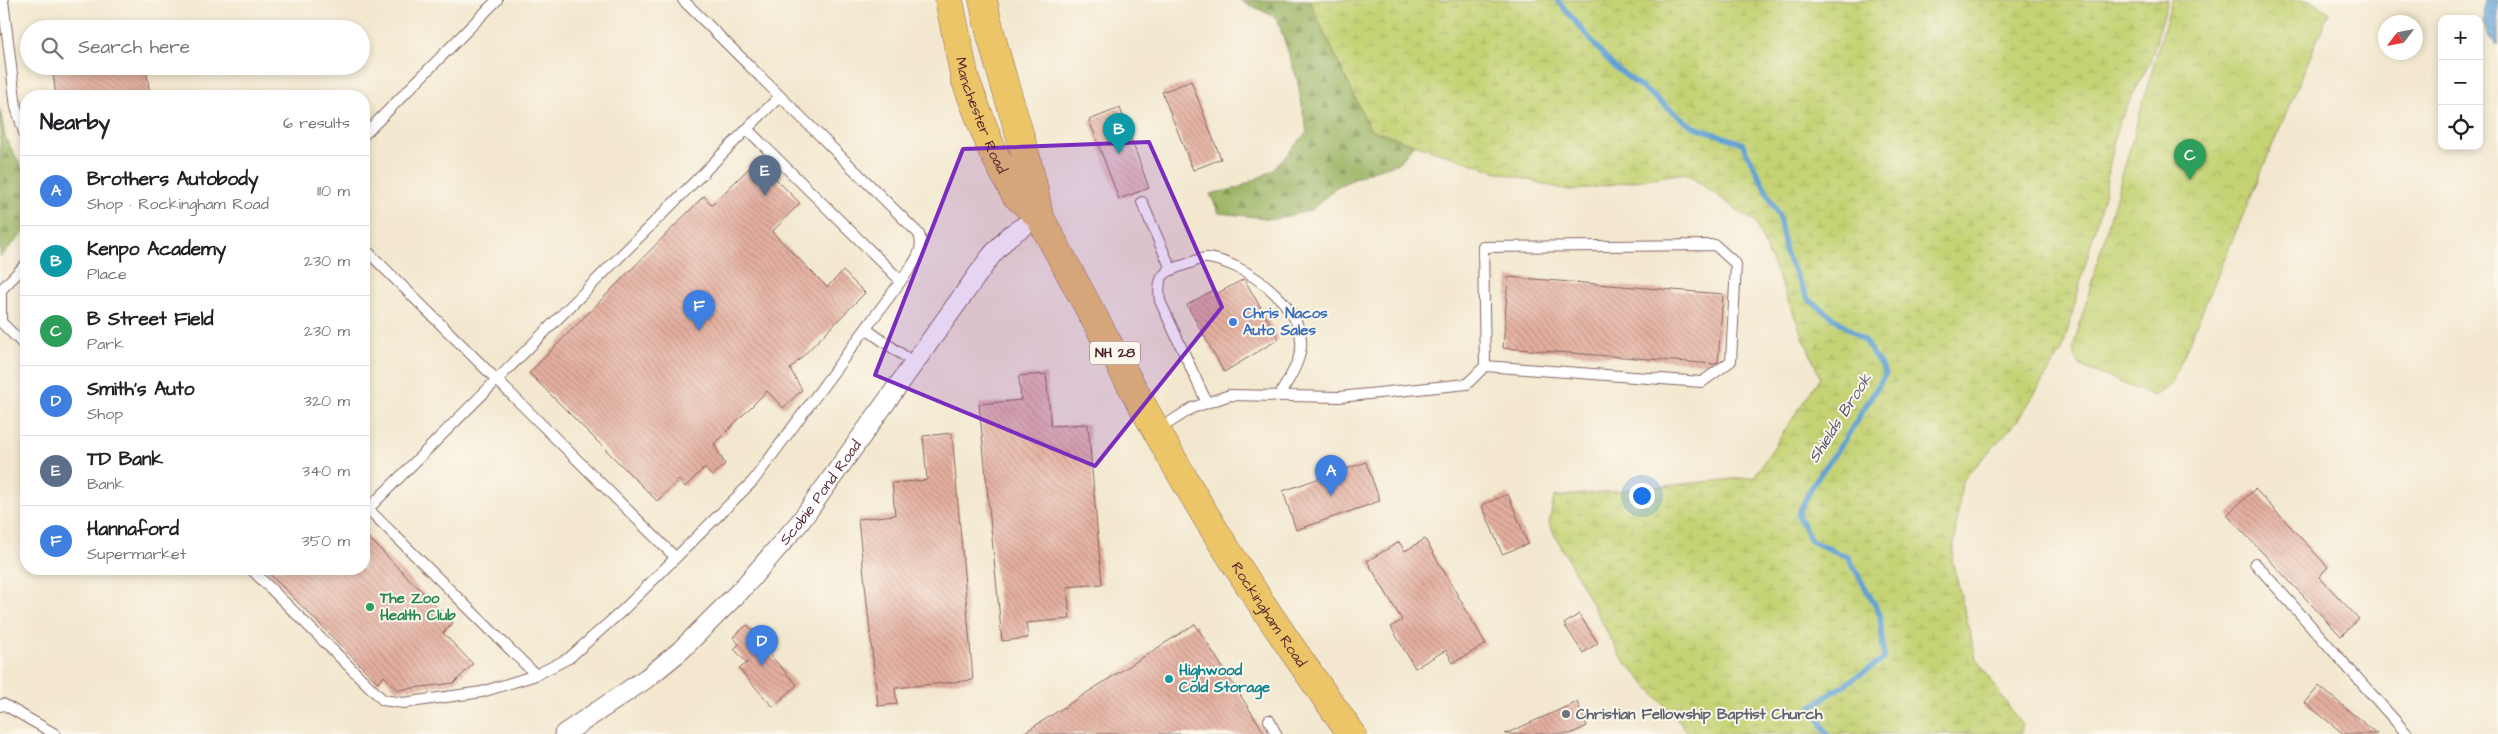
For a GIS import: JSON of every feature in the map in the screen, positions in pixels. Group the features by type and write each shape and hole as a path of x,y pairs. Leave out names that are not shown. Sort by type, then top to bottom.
{"main road":[{"name":"Manchester Road","path":"949,0 965,79 992,150 1016,194 1039,216 1190,490"},
{"name":"Manchester Road","path":"983,0 990,35 1031,169 1039,216"},
{"name":"Rockingham Road","path":"1190,490 1283,638 1352,734"}],"street":[{"name":"Scobie Pond Road","path":"564,734 654,672 686,645 742,589 800,522 991,256 1009,236 1039,216"}],"lane":[{"path":"3,0 16,107 20,120"},
{"path":"370,128 497,0"},
{"path":"256,575 383,700 403,703 482,692 536,675 569,658 622,611 753,481 866,329 901,281 921,249 922,242 918,234 683,0"},
{"path":"370,503 497,380 780,96"},
{"path":"747,129 901,281"},
{"path":"1142,202 1171,269"},
{"path":"1157,431 1192,408 1230,395 1339,397 1467,384 1485,366 1483,247 1715,245 1736,264 1731,361 1702,382 1485,366"},
{"path":"370,254 675,557"},
{"path":"1207,403 1160,301 1158,285 1162,276 1171,269 1207,257 1253,276 1270,288 1287,306 1298,325 1302,345 1299,361 1279,396"},
{"path":"20,270 1,290 1,322 20,341"},
{"path":"866,329 914,363"},
{"path":"370,511 536,675"},
{"path":"2255,563 2407,734"},
{"path":"0,706 3,704 55,734"},
{"path":"1269,720 1276,734"}],"highlighted area":[{"path":"1149,142 1222,307 1095,466 875,375 963,149"}],"green space":[{"path":"1240,0 1309,0 1370,129 1414,144 1398,163 1372,171 1336,187 1312,210 1274,219 1219,213 1210,194 1238,188 1272,171 1307,132 1297,79 1277,18"},
{"path":"1309,0 2168,0 2151,59 2117,127 2104,195 2062,351 2018,420 1962,481 1952,560 1976,658 2022,726 2022,734 1690,734 1620,656 1549,524 1554,497 1754,477 1820,377 1755,222 1685,173 1570,191 1491,170 1370,129"},
{"path":"2172,0 2311,0 2329,12 2171,385 2154,396 2078,365 2073,348"},
{"path":"0,109 5,137 20,164 20,237 0,257"}],"water":[{"path":"2485,0 2498,0 2498,45 2488,36 2484,25 2483,12"}],"building":[{"path":"53,75 147,75 149,90 55,90"},
{"path":"1191,81 1221,159 1193,170 1162,92"},
{"path":"1120,108 1149,188 1119,199 1089,120"},
{"path":"757,160 800,203 772,232 827,287 843,271 865,293 790,369 802,390 783,408 767,391 714,444 725,464 712,476 704,468 685,487 679,480 657,501 529,373 704,196 712,205"},
{"path":"1508,277 1723,294 1718,362 1715,364 1503,348"},
{"name":"Chris Nacos Auto Sales","path":"1244,279 1279,339 1224,372 1187,305 1214,290 1216,294"},
{"path":"1046,374 1051,426 1088,424 1102,584 1067,587 1070,619 1026,623 1028,638 1002,641 979,404 1021,400 1019,376"},
{"path":"952,433 973,680 895,688 897,704 878,706 858,519 895,515 892,483 927,480 923,436"},
{"path":"1366,462 1380,501 1296,530 1283,491"},
{"path":"2255,489 2328,567 2319,577 2359,619 2341,636 2227,515"},
{"path":"1508,494 1528,544 1502,554 1482,505"},
{"name":"The Zoo Health Club","path":"370,539 453,623 443,633 473,664 454,683 397,690 384,676 378,683 271,575 370,575"},
{"path":"1425,539 1486,644 1453,663 1446,650 1415,668 1391,627 1402,620 1367,561 1399,542 1405,551"},
{"path":"1579,614 1598,643 1583,653 1564,624"},
{"name":"Highwood Cold Storage","path":"1195,624 1265,734 1022,734"},
{"path":"747,625 764,644 762,646 797,685 773,707 739,669 747,663 734,649 739,644 733,637"},
{"path":"2319,686 2377,734 2344,734 2305,703"},
{"name":"Christian Fellowship Baptist Church","path":"1577,702 1587,726 1570,734 1505,734"}],"waterway":[{"name":"Shields Brook","path":"1557,0 1612,65 1692,126 1742,143 1779,216 1786,255 1808,299 1863,339 1886,373 1846,438 1813,484 1798,515 1811,541 1848,557 1880,614 1884,659 1812,706 1827,734"}],"place":[{"name":"Kenpo Academy","path":"1119,154"},
{"name":"B Street Field","path":"2190,180"},
{"name":"TD Bank","path":"765,196"},
{"name":"Chris Nacos Auto Sales","path":"1233,322"},
{"name":"Hannaford","path":"699,331"},
{"name":"Brothers Autobody","path":"1331,496"},
{"name":"The Zoo Health Club","path":"370,607"},
{"name":"Smith's Auto","path":"762,666"},
{"name":"Highwood Cold Storage","path":"1169,679"},
{"name":"Christian Fellowship Baptist Church","path":"1566,714"}]}
